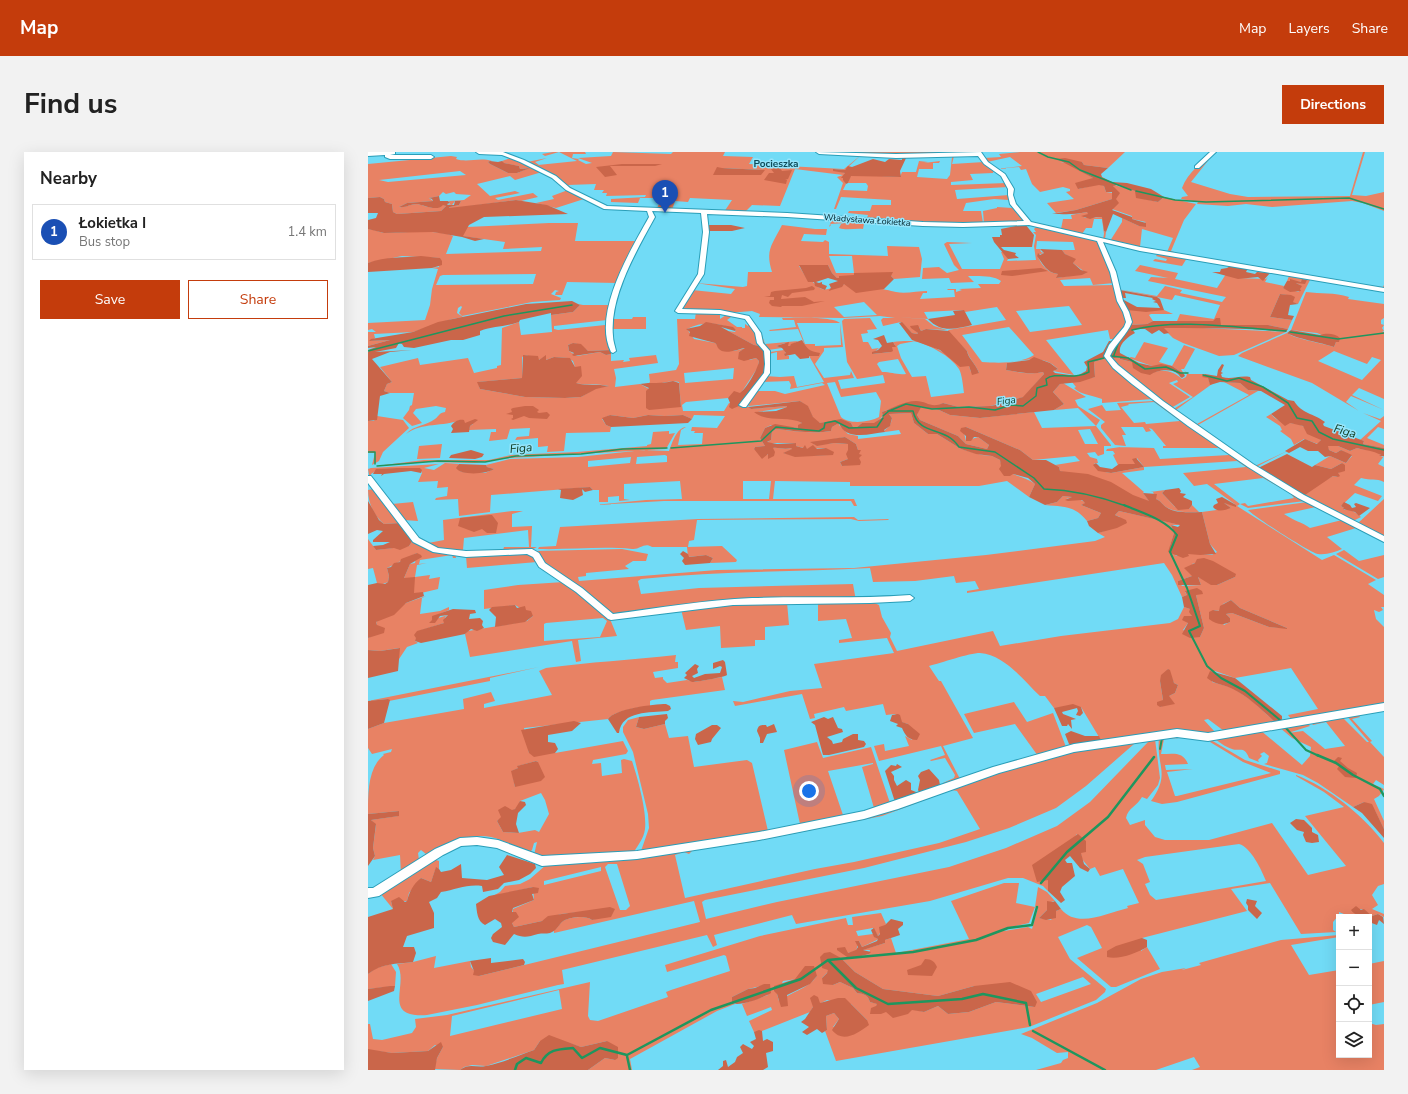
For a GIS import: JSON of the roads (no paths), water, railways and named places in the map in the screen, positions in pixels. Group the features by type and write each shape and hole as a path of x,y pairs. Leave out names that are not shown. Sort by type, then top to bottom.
{"street":[{"name":"Władysława Łokietka","path":"481,152 504,154 522,161 554,176 568,189 606,208 851,218 923,224 963,225 1029,223 1140,249 1384,290"},
{"path":"819,152 902,156 978,153 986,163 1003,175 1011,189 1010,196 1012,204 1029,223"},
{"path":"1197,167 1213,152"},
{"path":"388,153 387,156 390,157 431,157"},
{"path":"368,154 395,153"},
{"path":"613,351 610,342 609,326 618,285 652,217 649,210"},
{"path":"704,211 706,232 701,274 678,311 720,312 747,318 758,333 760,343 767,351 767,373 743,406"},
{"path":"1099,240 1113,272 1120,301 1129,322 1127,327 1112,345 1107,356 1109,361 1123,375 1156,400 1254,468 1303,498 1384,539"},
{"path":"368,478 416,540 436,550 466,554 529,551 536,555 548,569 579,590 611,617 716,603 783,601 856,602 910,598"},
{"path":"368,893 375,892 439,852 460,842 478,841 498,844 542,861 637,855 759,836 864,815 997,770 1074,748 1177,733 1208,737 1384,707"}],"waterway":[{"path":"1038,152 1048,157 1069,162 1080,170 1131,190"},
{"path":"1136,191 1175,200 1206,202 1349,198 1384,209"},
{"path":"368,351 504,316 572,305"},
{"path":"1132,330 1150,326 1188,324 1286,331"},
{"path":"1290,332 1338,339 1384,333"},
{"path":"1114,355 1119,341"},
{"name":"Figa","path":"1111,356 1128,358 1145,369 1166,367 1180,373 1188,373"},
{"name":"Figa","path":"889,411 906,404 932,409 969,407 995,410 1011,405 1023,406 1036,396 1037,388 1047,385 1046,379 1055,376 1083,375 1089,372 1088,362 1104,358"},
{"name":"Figa","path":"1203,375 1227,381 1239,378 1263,387 1288,403 1297,418 1312,421 1319,432 1333,439 1384,450"},
{"name":"Figa","path":"883,416 889,411"},
{"path":"889,411 913,411 916,419 926,428 947,436 959,447 995,452 1034,478 1044,489 1086,494 1126,506"},
{"name":"Figa","path":"671,448 761,441 776,427 819,431 824,428 825,423 835,421 849,428 877,427 883,418"},
{"name":"Figa","path":"377,466 438,461 485,462 516,456 581,454 623,449 667,448"},
{"name":"Figa","path":"368,452 375,452 375,464"},
{"path":"1124,505 1160,521 1172,529 1177,535 1170,552 1187,588 1200,626 1189,631 1207,666 1221,678 1245,691 1280,720"},
{"path":"1285,727 1306,750 1319,756"},
{"path":"1160,749 1162,738"},
{"path":"1317,755 1336,763 1353,775 1380,789 1384,796"},
{"path":"1041,883 1067,852 1108,817 1154,757"},
{"path":"828,960 913,952 976,940 1008,928 1032,925 1037,907"},
{"path":"515,1070 517,1064 526,1058 541,1063 551,1052 563,1049 573,1048 582,1058 600,1048 627,1055 711,1010 801,979 828,960"},
{"path":"828,960 856,988 888,1004 962,999 983,994 1026,1003 1030,1025"},
{"path":"1033,1031 1105,1070"},
{"path":"627,1056 630,1070"}],"place":[{"name":"Łokietka I","path":"665,213"}],"district":[{"name":"Pocieszka","path":"776,163"}]}
